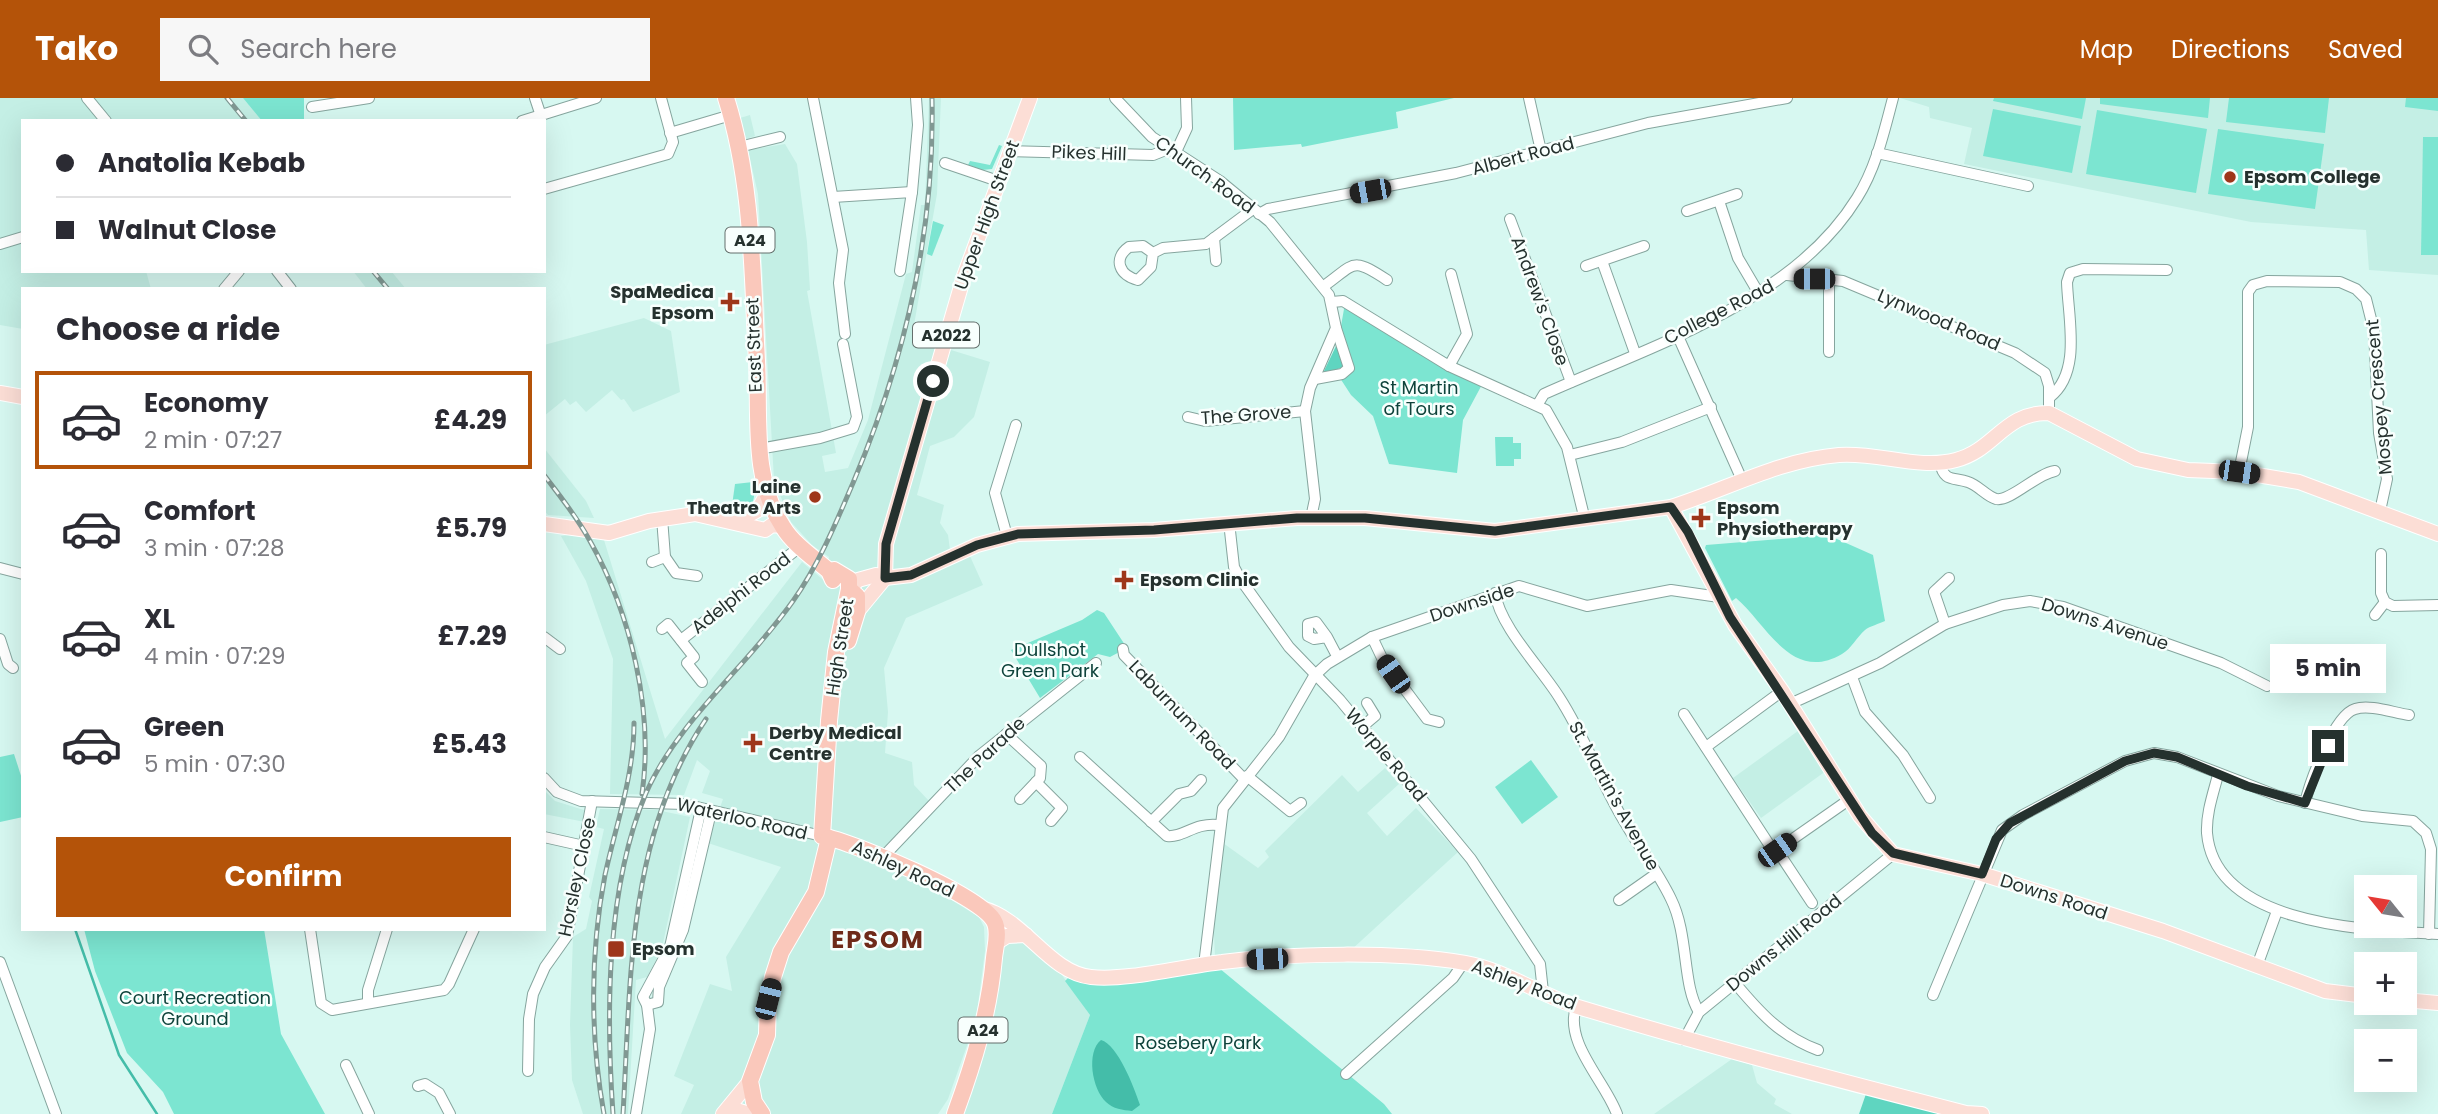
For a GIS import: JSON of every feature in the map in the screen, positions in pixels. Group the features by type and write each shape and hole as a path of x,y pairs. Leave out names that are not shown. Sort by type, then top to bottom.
{"highway":[{"name":"East Street","path":"726,98 739,146 748,208 759,449 768,492 777,526 829,571 834,570 849,579 849,589"},
{"name":"High Street","path":"750,1081 767,1035 768,999 776,967 781,952 816,892 829,838 845,653 857,612 857,596 849,589 844,601 830,710 829,838"},
{"name":"Ashley Road","path":"829,838 925,876 986,913"},
{"name":"A24","path":"955,1114 989,1008 996,928 986,913"},
{"path":"750,1081 755,1110"}],"main road":[{"name":"Upper High Street","path":"885,578 884,553 890,530 964,276 1030,98"},
{"path":"0,393 21,397"},
{"path":"849,589 861,590 876,585 885,578 911,575 977,545 1007,536 1154,530 1229,522 1311,518 1385,520 1487,531 1584,516 1671,507 1791,462 1843,455 1940,463 1977,451 2017,419 2049,413 2137,459 2188,470 2239,472 2299,482 2380,510 2438,534"},
{"path":"737,522 758,510 768,492"},
{"path":"1671,507 1698,552 1719,597 1872,833 1893,853"},
{"path":"546,526 609,533 662,518 695,514 765,530 777,526"},
{"path":"857,612 885,578"},
{"name":"Downs Road","path":"1893,853 1982,874 2163,931 2325,991 2354,995"},
{"name":"Ashley Road","path":"986,913 995,911 1068,970 1087,977 1233,960 1352,956 1464,962 1499,973 1577,1007 1684,1040 1836,1080 1982,1114"},
{"path":"996,943 1007,936 1026,935"},
{"path":"2417,1001 2438,1003"},
{"path":"729,1109 750,1081"},
{"path":"729,1109 755,1110"}],"street":[{"path":"86,98 104,119"},
{"path":"312,107 369,98"},
{"path":"535,98 540,113"},
{"path":"526,119 596,98"},
{"path":"546,188 666,155 672,146 662,98"},
{"path":"759,449 847,432 855,425 857,417 844,339 839,283 843,261 813,98"},
{"path":"900,271 918,125 916,98"},
{"name":"Church Road","path":"1115,98 1152,137 1220,181 1256,211 1287,239 1324,286 1332,302 1336,328 1349,368 1342,374 1315,379"},
{"path":"1171,151 1187,128 1186,98"},
{"path":"1529,98 1541,151"},
{"name":"Albert Road","path":"1256,211 1486,167 1648,123 1787,98"},
{"name":"College Road","path":"1538,404 1544,394 1677,334 1787,275 1846,215 1857,198 1878,153 1893,98"},
{"path":"670,134 731,115"},
{"path":"739,146 780,137"},
{"name":"Pikes Hill","path":"1009,151 1153,155 1171,151"},
{"path":"1878,153 2028,186"},
{"path":"945,163 998,181"},
{"path":"833,197 912,187"},
{"path":"1687,211 1737,194"},
{"path":"1719,201 1738,258 1758,292"},
{"path":"1153,253 1163,247 1198,246 1256,211"},
{"name":"Andrew's Close","path":"1510,219 1571,382"},
{"path":"0,244 21,238"},
{"path":"1214,238 1216,261"},
{"path":"1586,266 1644,246"},
{"path":"1602,261 1635,353"},
{"path":"1324,286 1346,267 1354,264 1366,265 1387,279"},
{"path":"2050,397 2064,383 2070,364 2067,282 2070,273 2076,269 2167,270"},
{"path":"226,287 237,273"},
{"path":"279,273 289,287"},
{"path":"1449,366 1467,334 1451,274"},
{"name":"Lynwood Road","path":"1787,275 1829,279 1855,285 2015,353 2045,373 2050,397 2049,413"},
{"path":"1829,279 1829,352"},
{"name":"Mospey Crescent","path":"2239,472 2248,427 2248,292 2253,285 2267,281 2340,282 2356,289 2365,299 2373,321 2379,433 2387,479 2380,510"},
{"path":"1332,302 1343,302 1449,366 1538,404 1552,417 1570,455 1577,496 1584,516"},
{"path":"1311,518 1315,499 1305,411 1336,328"},
{"path":"1677,334 1742,480"},
{"path":"1570,455 1636,438 1711,407"},
{"name":"The Grove","path":"1188,417 1205,421 1305,411"},
{"path":"1007,536 995,493 1016,425"},
{"path":"1940,463 1942,472 1948,478 1972,483 1999,500 2006,499 2038,475 2054,471"},
{"path":"662,518 665,557 676,573 698,576"},
{"name":"Worple Road","path":"1229,522 1236,573 1289,647 1363,726 1467,853 1519,927 1540,964 1543,992"},
{"name":"Adelphi Road","path":"681,640 801,546"},
{"path":"2381,554 2381,593 2385,602 2393,606 2438,605"},
{"path":"652,562 665,557"},
{"path":"0,568 21,573"},
{"path":"1945,624 1934,592 1949,578"},
{"name":"Downside","path":"1316,673 1337,656 1372,637 1495,593 1524,586 1587,606 1671,590 1719,597"},
{"name":"St. Martin's Avenue","path":"1495,593 1501,612 1560,698 1590,748 1618,811 1656,874 1680,921 1691,996 1699,1012"},
{"name":"Downs Avenue","path":"1706,747 1786,698 1852,677 1945,624 2003,605 2043,602 2221,663 2267,686"},
{"path":"2375,615 2385,602"},
{"name":"Adelphi Road","path":"662,629 668,624 694,657 687,663 702,682"},
{"path":"1327,637 1337,656"},
{"path":"1372,637 1383,660 1427,719 1439,722"},
{"path":"546,639 559,649"},
{"path":"1,644 8,664 13,668"},
{"name":"Laburnum Road","path":"1123,649 1124,654 1245,777 1290,811 1301,803"},
{"name":"The Parade","path":"883,858 979,756 1096,663"},
{"path":"1204,965 1223,808 1279,737 1316,673"},
{"path":"1852,677 1865,712 1903,755 1930,798"},
{"path":"1303,697 1320,687 1329,687"},
{"path":"1363,726 1375,716 1367,703"},
{"path":"2305,803 2317,767 2346,714 2360,708 2409,715"},
{"path":"1684,714 1772,849 1777,850 1811,903"},
{"path":"1006,734 1041,766 1042,773 1020,799"},
{"path":"1933,995 1996,839 2010,823 2134,757 2154,753 2177,757 2218,775 2305,803 2362,816 2404,819 2421,826 2430,841 2431,849 2434,934 2360,929 2277,911 2258,903 2235,885 2213,854 2207,830 2218,775"},
{"path":"1080,757 1171,837 1198,824 1219,825"},
{"name":"Waterloo Road","path":"546,780 563,796 592,801 672,802 829,838"},
{"path":"1151,822 1179,794 1191,791 1201,780"},
{"path":"1036,782 1062,808 1051,821"},
{"path":"1777,850 1850,799"},
{"name":"Horsley Close","path":"528,1071 529,1019 533,994 545,967 567,936 592,801"},
{"path":"636,1114 650,1030 647,1005 658,1002 661,982 677,949 706,811"},
{"path":"546,837 584,846"},
{"name":"Downs Hill Road","path":"1684,1040 1699,1012 1893,853"},
{"path":"1619,900 1656,874"},
{"path":"2257,966 2277,911"},
{"path":"310,931 321,1003 332,1010 444,990 473,931"},
{"path":"368,1003 368,989 386,931"},
{"path":"0,962 56,1114"},
{"path":"1346,1074 1453,978 1464,962"},
{"path":"1735,983 1760,1013 1783,1033 1818,1050"},
{"path":"1577,1007 1574,1021 1578,1039 1617,1114"},
{"path":"346,1065 369,1114"},
{"path":"418,1086 425,1084 436,1089 450,1114"}],"shaded area":[{"path":"0,98 243,98 260,119 21,119 21,273 147,273 150,287 21,287 21,329 0,325"},
{"path":"929,98 941,98 937,194 914,325 940,331 951,350 990,362 974,417 954,437 930,446 917,495 944,505 940,523 948,535 950,550 969,554 983,585 906,618 884,668 888,712 885,753 912,762 914,785 929,801 884,847 876,862 924,883 979,917 984,927 985,951 976,1020 948,1099 938,1114 681,1114 694,1085 674,1076 710,984 732,991 726,957 781,867 708,843 723,799 702,793 710,771 697,760 684,795 610,794 613,659 586,581 561,536 576,534 607,538 604,540 665,739 802,562 827,583 829,557 812,545 791,522 774,480 758,194 748,150 785,144 797,164 807,242 810,290 807,291 836,453 822,456 825,472 848,468 868,420 906,274 912,272 921,205 925,205"},
{"name":"Epsom College","path":"1900,98 2438,98 2438,275 2369,270 2366,230 2251,222 1964,164 1972,128 1930,118 1929,107"},
{"path":"750,115 755,136 746,139 740,118"},
{"path":"355,273 393,273 404,287 365,287"},
{"path":"644,318 671,331 680,392 633,412 624,399 621,400 612,390 586,412 576,401 570,405 565,399 546,414 546,344"},
{"path":"1337,344 1343,367 1325,374 1324,371"},
{"path":"546,451 586,501 594,518 548,515"},
{"path":"1802,728 1830,768 1761,818 1733,778"},
{"path":"1385,768 1399,784 1367,813 1387,836 1416,808 1458,852 1350,951 1215,957 1213,913 1223,843 1258,868 1269,857 1265,851 1342,775 1358,792"},
{"path":"546,792 555,801 587,811 585,822 546,814"},
{"path":"600,809 657,810 690,817 662,948 647,977 636,980 628,1114 583,1114 572,1080 570,1025 573,937 586,929 592,901 589,897 604,829 596,827"},
{"path":"1020,938 1057,968 1090,1015 1052,1114 963,1114 994,1011 998,955 1005,942"},
{"path":"1101,1040 1113,1050 1130,1078 1140,1105 1132,1111 1118,1109 1109,1104 1097,1089 1092,1061 1096,1046"},
{"path":"1732,1059 1752,1065 1757,1083 1776,1099 1774,1104 1792,1114 1654,1114"},
{"path":"1867,1091 1953,1114 1859,1114"}],"green space":[{"path":"243,98 304,98 304,119 260,119"},
{"path":"1233,98 1454,98 1396,112 1398,128 1302,147 1301,144 1234,150"},
{"path":"1994,98 2086,98 2082,119 1993,101"},
{"path":"2100,98 2210,98 2208,118 2100,104"},
{"path":"2229,98 2329,98 2325,133 2226,122"},
{"path":"2406,98 2438,98 2438,111 2405,107"},
{"path":"1993,109 2081,126 2072,173 1983,156"},
{"path":"2097,110 2207,129 2196,193 2086,174"},
{"path":"2218,129 2324,144 2315,209 2208,194"},
{"path":"2423,137 2438,137 2438,255 2421,255"},
{"path":"999,145 1002,146 992,169 982,170 968,165 970,161 990,165"},
{"path":"933,221 944,225 932,256 927,254"},
{"name":"St Martin of Tours","path":"1340,298 1485,379 1463,420 1457,473 1389,464 1373,416 1351,395 1338,375 1353,370 1341,326 1344,309"},
{"path":"1495,437 1513,437 1513,443 1521,443 1521,459 1514,459 1514,466 1496,466"},
{"path":"753,482 751,505 744,512 731,513 735,484"},
{"path":"1807,534 1837,539 1873,555 1885,621 1865,630 1842,654 1824,661 1808,661 1794,656 1769,635 1736,598 1732,601 1705,548 1706,545 1794,538"},
{"name":"Dullshot Green Park","path":"1097,610 1104,613 1127,648 1110,657 1098,654 1040,698 1011,650 1082,620"},
{"path":"14,754 21,776 21,817 0,822 0,757"},
{"path":"1531,760 1558,797 1522,824 1495,787"},
{"name":"Court Recreation Ground","path":"85,931 264,931 281,1034 325,1114 174,1114 163,1092 127,1053 95,971"},
{"name":"Rosebery Park","path":"1219,968 1384,1104 1392,1114 1052,1114 1090,1015 1065,981 1068,978 1093,985"}],"waterway":[{"path":"76,931 119,1055 157,1114"}],"railway":[{"path":"227,98 244,119"},
{"path":"613,1114 610,1035 612,951 623,869 633,830 646,793 676,742 775,625 802,588 826,544 853,483 888,390 913,295 928,197 932,98"},
{"path":"375,273 386,287"},
{"path":"546,478 590,541 628,631 642,697 645,730 642,794"},
{"path":"623,1114 632,960 647,860 661,811 680,764 706,719"},
{"path":"604,1114 596,1055 594,964 600,904 628,781 634,723"}],"place":[{"name":"Epsom College","path":"2230,177"},
{"name":"SpaMedica Epsom","path":"730,302"},
{"name":"Laine Theatre Arts","path":"815,497"},
{"name":"Epsom Physiotherapy","path":"1701,518"},
{"name":"Epsom Clinic","path":"1124,580"},
{"name":"Derby Medical Centre","path":"753,743"},
{"name":"Epsom","path":"616,949"}],"district":[{"name":"EPSOM","path":"878,940"}],"route":[{"path":"933,381 886,544 885,578 911,575 977,545 1018,534 1154,530 1279,518 1365,518 1495,531 1584,516 1671,507 1688,532 1735,625 1782,691 1860,816 1872,833 1893,853 1982,874 1996,839 2010,823 2125,761 2154,753 2190,761 2247,786 2305,803 2317,767 2328,746"}]}
